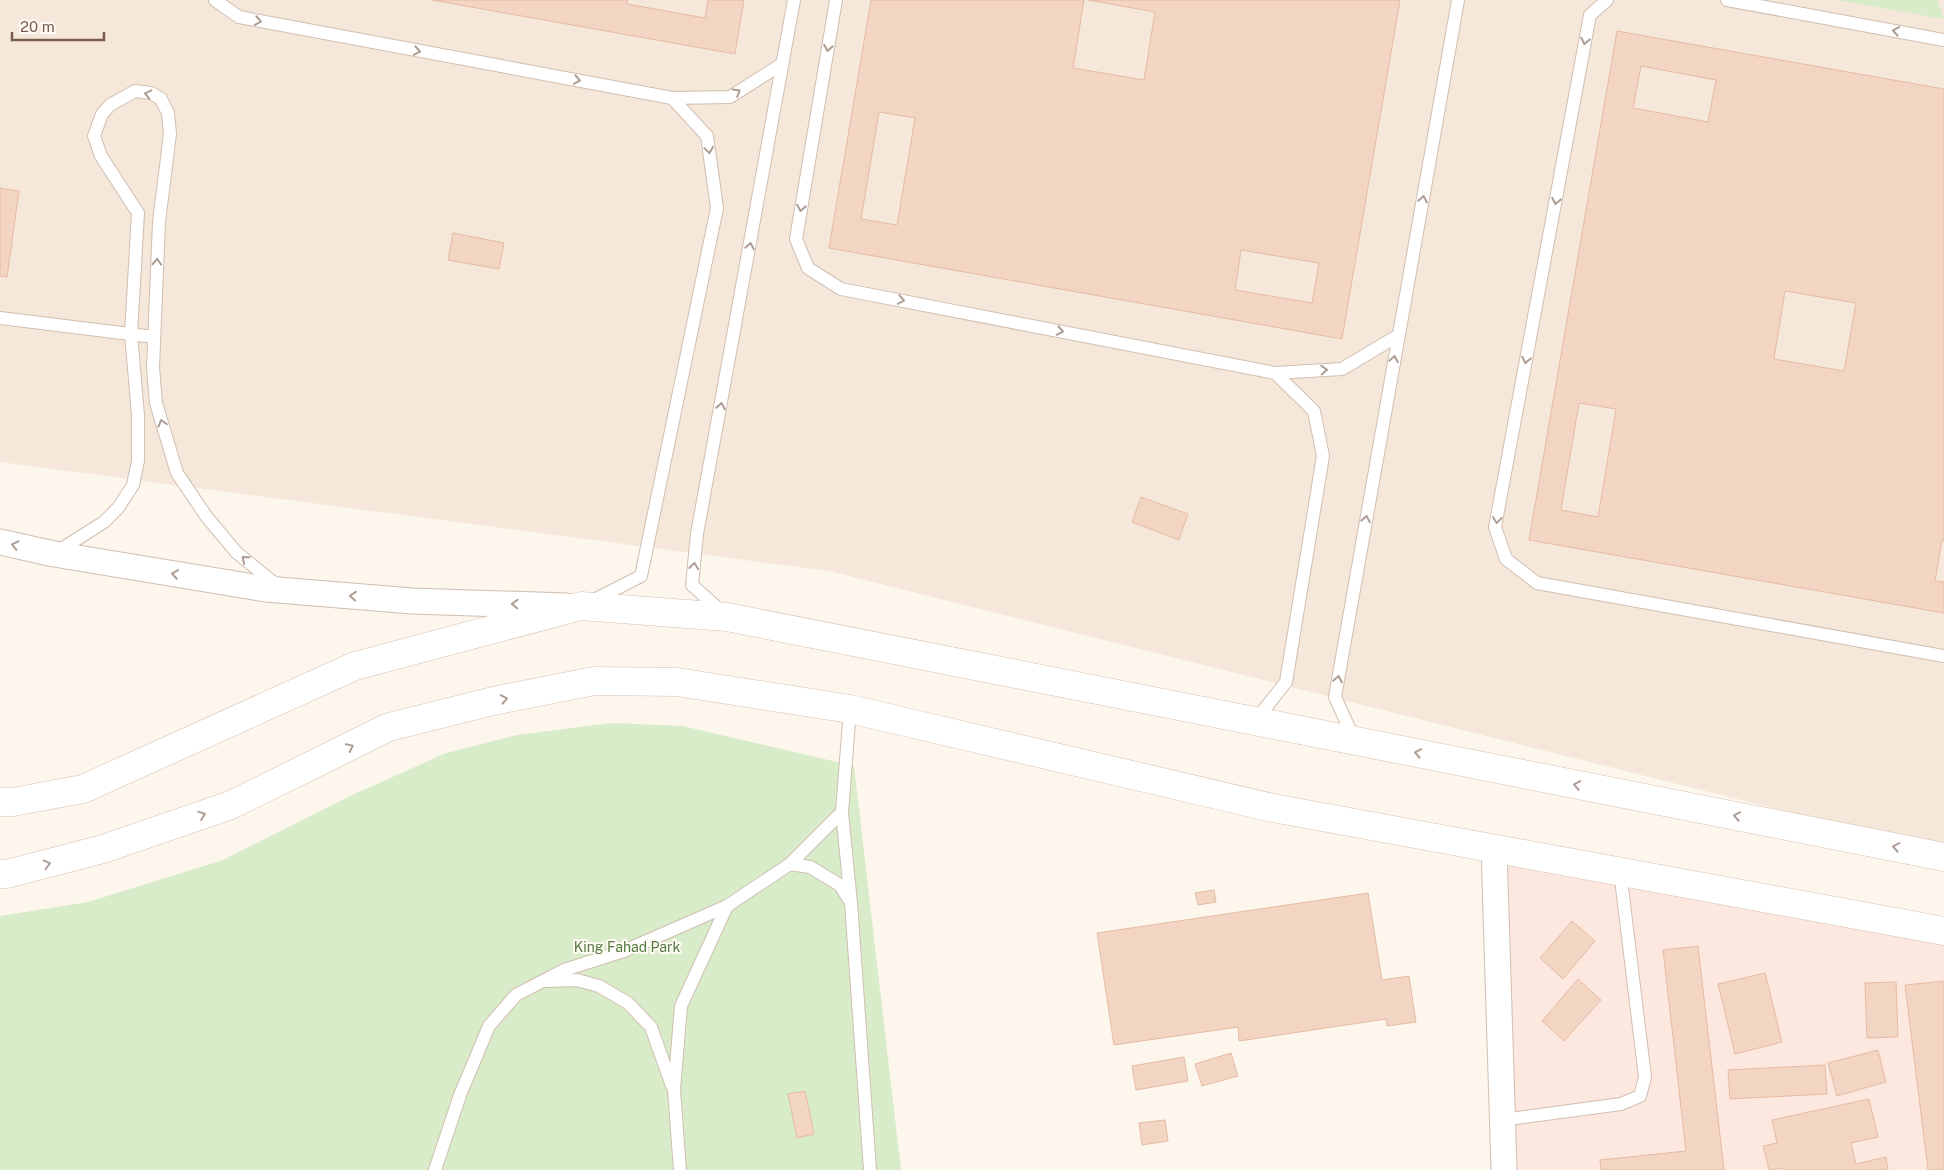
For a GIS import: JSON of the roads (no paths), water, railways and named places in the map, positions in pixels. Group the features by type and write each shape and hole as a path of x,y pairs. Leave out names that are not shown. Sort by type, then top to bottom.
{"street":[{"path":"0,542 54,554 282,590 412,601 582,606 727,616 1944,857"},
{"path":"4,802 83,789 355,666 582,606"},
{"path":"2,874 103,849 231,805 389,727 493,701 594,681 677,682 850,709 1273,808 1944,931"},
{"path":"1494,848 1504,1170"}],"lane":[{"path":"215,0 239,17 672,98 730,97 782,64"},
{"path":"727,616 692,585 698,534 794,0"},
{"path":"836,0 796,239 808,268 841,289 1276,373 1342,369 1399,335"},
{"path":"1355,741 1335,697 1458,0"},
{"path":"1607,0 1590,15 1495,526 1506,559 1537,583 1944,656"},
{"path":"1727,0 1944,40"},
{"path":"54,554 104,522 118,508 133,484 138,461 138,415 131,334 138,213 101,156 94,136 102,114 110,105 135,91 151,93 161,99 168,113 170,134 160,214 153,368 156,402 177,473 206,516 236,552 282,590"},
{"path":"582,606 641,576 717,208 707,136 672,98"},
{"path":"138,213 160,214"},
{"path":"0,318 154,337"},
{"path":"1255,721 1286,682 1323,456 1314,411 1276,373"},
{"path":"850,709 842,812 851,903 870,1170"},
{"path":"435,1170 460,1095 489,1026 516,995 564,970 624,951 726,906 790,864 842,812"},
{"path":"790,864 810,868 840,886 851,903"},
{"path":"1502,1120 1620,1104 1640,1096 1645,1077 1620,871"},
{"path":"680,1170 674,1090 681,1006 726,906"},
{"path":"544,981 577,980 599,986 628,1003 651,1027 674,1090"}],"park label":[{"name":"King Fahad Park","path":"627,947"}]}
